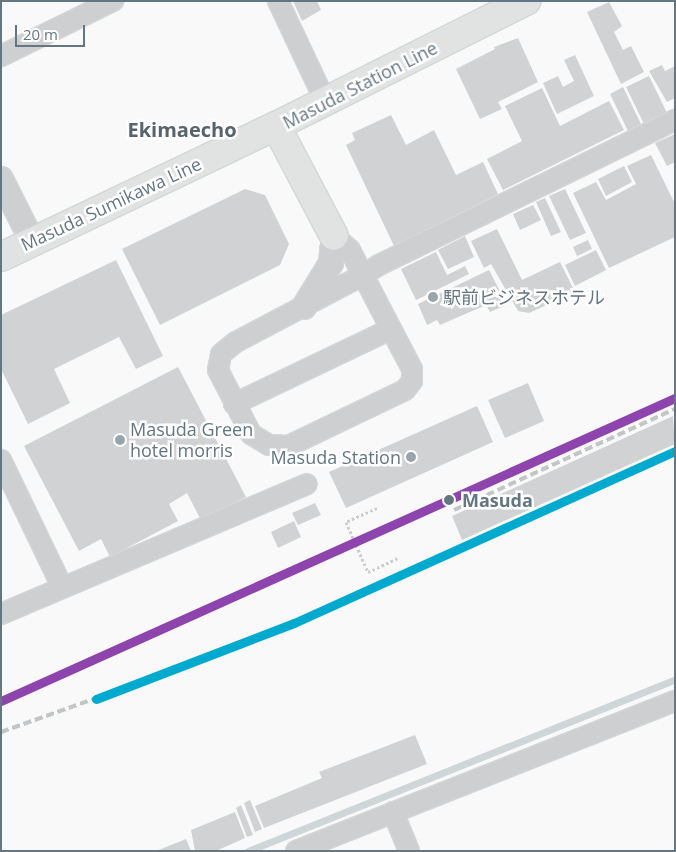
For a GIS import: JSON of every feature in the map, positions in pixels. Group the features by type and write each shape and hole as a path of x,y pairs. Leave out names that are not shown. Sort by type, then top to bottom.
{"main road":[{"name":"Masuda Station Line","path":"334,236 276,126 526,1"},
{"name":"Masuda Sumikawa Line","path":"1,257 276,126"}],"street":[{"path":"1,56 113,1"},
{"path":"278,1 325,101"},
{"path":"334,236 350,250 363,275 391,329 412,369 412,381 405,390 297,442 278,446 260,440 251,434 218,370 221,354 236,342 363,275 675,120"},
{"path":"1,179 32,241"},
{"path":"304,307 331,263 334,236"},
{"path":"234,404 391,329"},
{"path":"1,460 62,587"},
{"path":"1,614 307,484"},
{"path":"296,851 675,701"},
{"path":"393,812 409,851"}],"path":[{"path":"376,508 346,522 368,572 398,558"}],"building":[{"path":"293,1 317,1 321,10 302,21"},
{"path":"609,2 622,26 614,32 623,50 631,46 644,72 621,84 587,12"},
{"path":"518,38 538,82 498,102 502,109 480,119 456,69 495,49 494,47"},
{"path":"575,55 594,96 557,114 543,83 558,76 563,87 574,81 564,60"},
{"path":"662,65 665,71 675,66 675,98 667,102 649,71"},
{"path":"649,76 667,113 644,124 626,87"},
{"path":"623,87 641,124 628,131 610,94"},
{"path":"542,88 560,126 609,101 624,130 503,190 487,159 522,141 505,106"},
{"path":"391,115 406,145 434,130 456,175 483,162 498,194 394,246 346,145 355,140 352,133"},
{"path":"675,134 675,162 667,166 655,143"},
{"path":"651,155 675,204 675,237 609,268 573,193 596,182 606,200 636,184 627,166"},
{"path":"624,166 632,182 606,196 598,179"},
{"path":"245,189 265,195 289,244 280,265 160,325 122,249"},
{"path":"565,189 586,233 570,240 549,196"},
{"path":"545,198 561,232 551,236 536,202"},
{"path":"533,205 541,220 520,230 513,214"},
{"path":"497,229 522,280 560,262 575,292 529,313 518,311 491,264 484,268 471,241"},
{"path":"465,236 474,257 448,269 438,250"},
{"path":"588,240 592,249 577,256 573,247"},
{"path":"596,250 606,270 575,286 565,265"},
{"path":"436,252 447,275 465,266 469,274 416,300 401,269"},
{"path":"116,260 163,356 136,369 119,337 54,369 70,403 28,424 1,369 1,315"},
{"path":"489,270 507,305 490,312 486,305 440,325 437,320 427,325 418,304"},
{"path":"178,367 246,497 201,520 187,493 169,504 178,521 110,557 101,539 79,551 24,446"},
{"path":"528,383 544,421 505,438 488,400"},
{"name":"Masuda Station","path":"477,406 493,442 346,508 329,472"},
{"path":"673,416 675,444 462,540 452,516"},
{"path":"315,503 321,515 298,525 292,513"},
{"path":"294,521 301,537 278,548 271,532"},
{"path":"415,735 427,764 264,828 255,806 322,778 319,772"},
{"path":"250,800 262,829 255,832 244,803"},
{"path":"241,805 253,835 247,837 236,808"},
{"path":"235,812 245,838 216,851 195,851 191,830"},
{"path":"186,839 191,851 156,851"}],"waterway":[{"path":"248,851 675,679"}],"railway":[{"path":"454,510 675,409"},
{"path":"1,732 215,656 294,623 675,451"}],"transit line":[{"path":"1,701 675,398"},
{"path":"96,699 294,623 675,451"}],"place":[{"name":"駅前ビジネスホテル","path":"433,297"},
{"name":"Masuda Green hotel morris","path":"120,440"},
{"name":"Masuda Station","path":"411,457"},
{"name":"Masuda","path":"449,500"}],"district":[{"name":"Ekimaecho","path":"182,129"}]}
